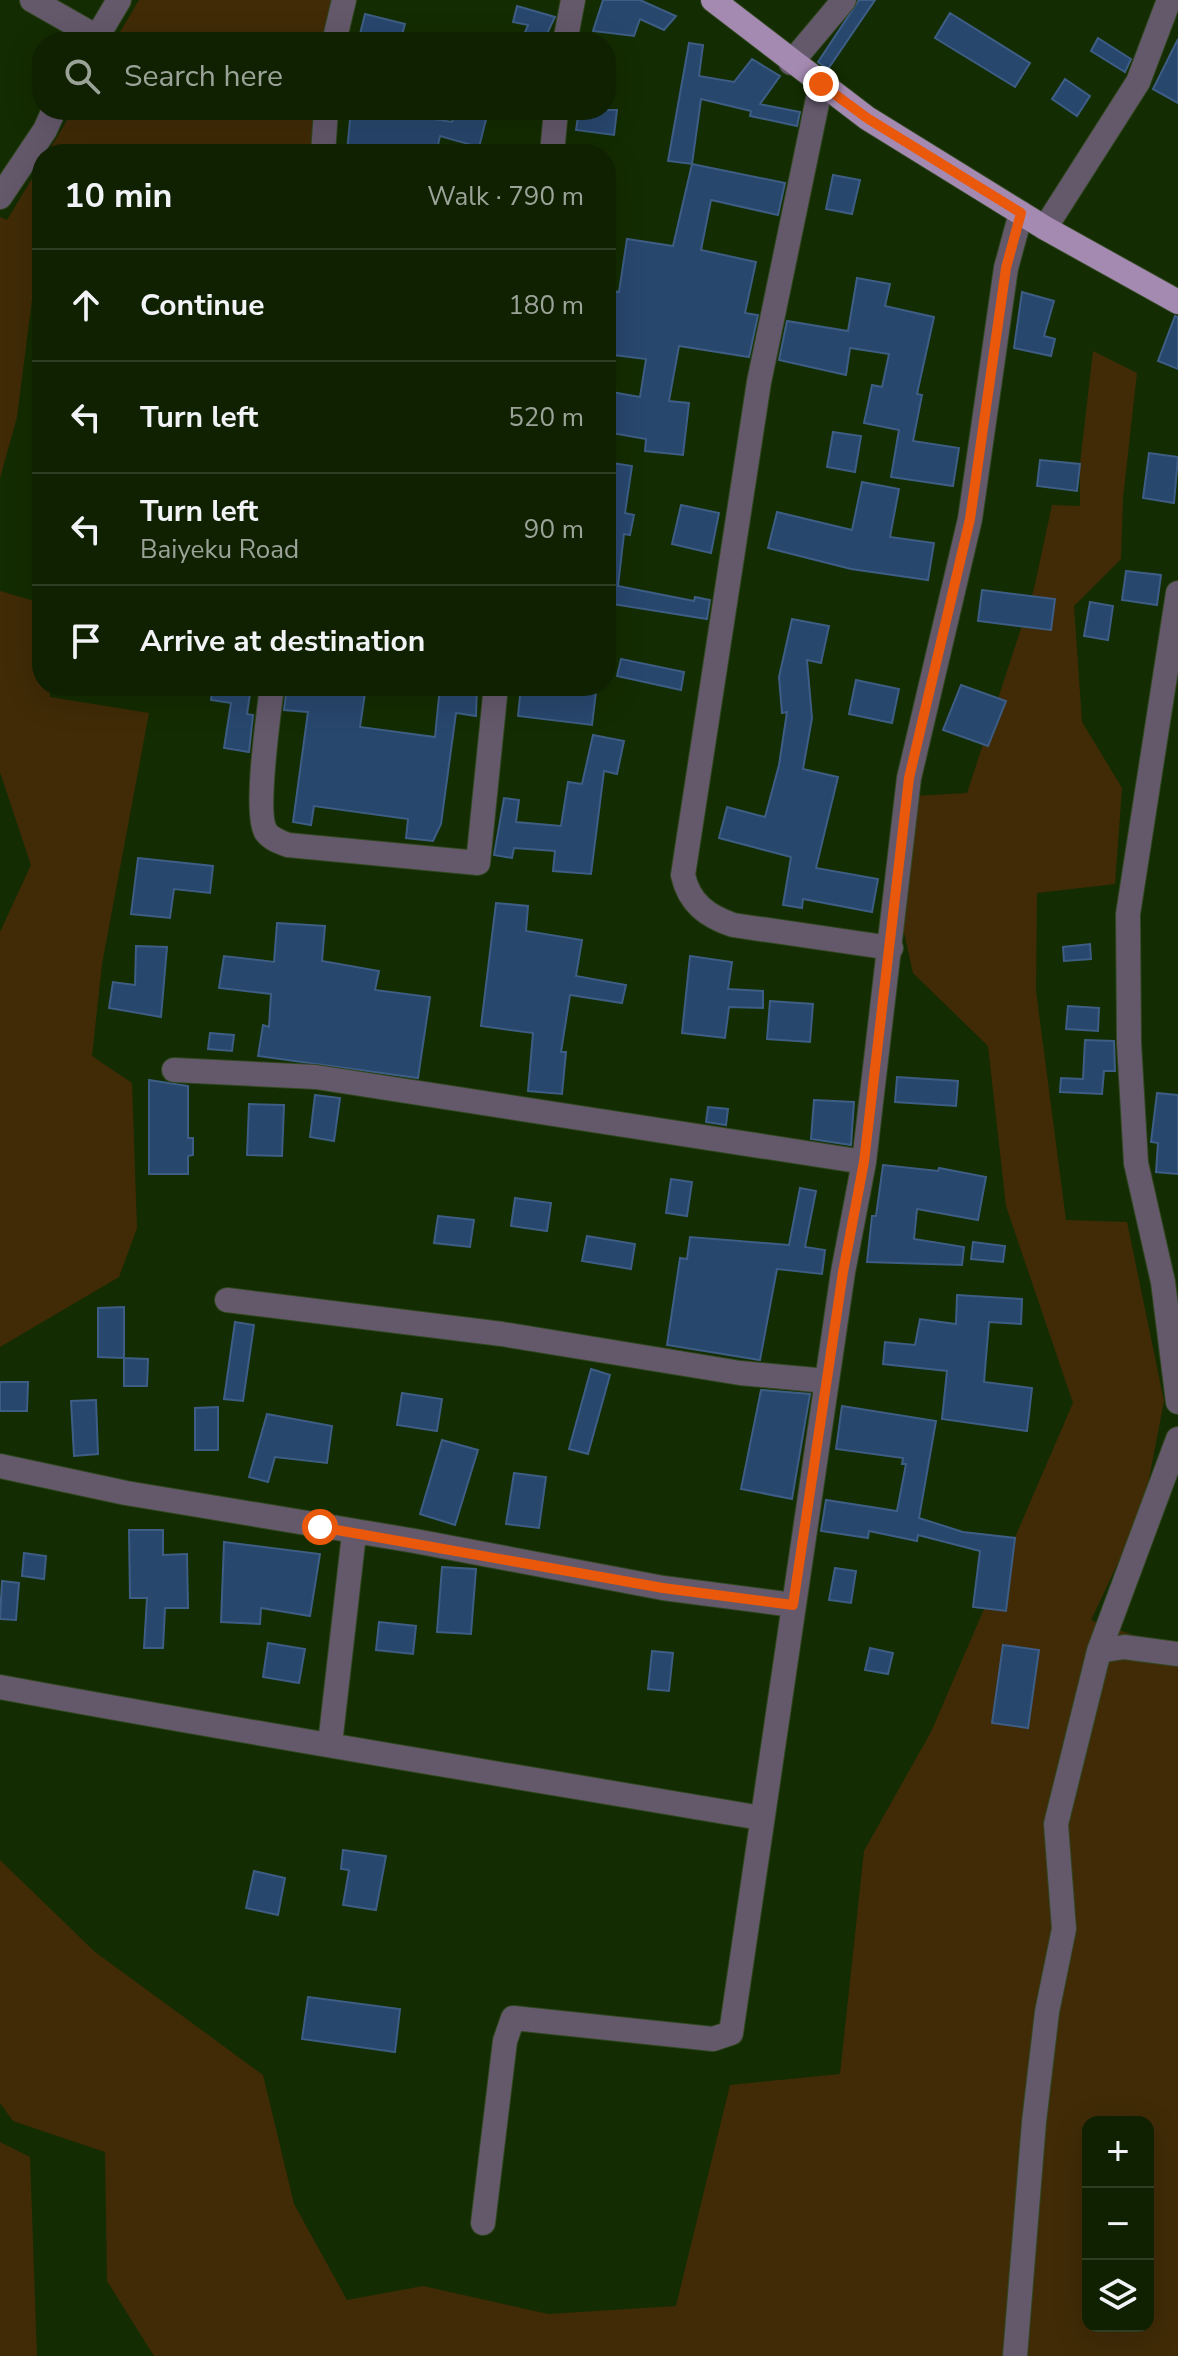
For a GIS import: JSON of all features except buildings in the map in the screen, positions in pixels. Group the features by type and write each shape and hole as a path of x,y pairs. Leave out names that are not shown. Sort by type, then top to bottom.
{"main road":[{"path":"713,0 791,63 867,118 1045,228 1178,302"}],"street":[{"path":"32,0 83,32"},
{"path":"101,32 119,0"},
{"path":"336,32 344,0"},
{"path":"567,32 573,0"},
{"path":"791,63 844,0"},
{"path":"1045,228 1138,82 1169,0"},
{"path":"821,84 759,382 683,875 686,889 711,918 733,925 891,948"},
{"path":"36,144 50,120"},
{"path":"324,144 325,120"},
{"path":"553,144 555,120"},
{"path":"0,197 32,149"},
{"path":"483,2223 505,2041 513,2018 713,2039 731,2033 827,1381 864,1162 909,778 970,519 1006,268 1021,213"},
{"path":"1178,593 1128,914 1129,1043 1136,1163 1163,1282 1178,1402"},
{"path":"271,696 261,800 263,826 272,839 288,845 478,863 495,696"},
{"path":"174,1070 316,1077 864,1162"},
{"path":"227,1300 502,1334 740,1373 827,1381"},
{"path":"1015,2356 1034,2122 1047,2012 1064,1929 1056,1824 1110,1643 1178,1439"},
{"path":"0,1466 126,1493 354,1534 415,1541 663,1588 793,1605"},
{"path":"330,1744 354,1534"},
{"path":"1110,1643 1178,1654"},
{"path":"0,1687 216,1729 330,1744 761,1818"}],"shaded area":[{"path":"139,0 342,0 336,32 120,32"},
{"path":"67,120 320,120 316,144 53,144"},
{"path":"32,179 32,299 17,417 0,478 0,217 7,220"},
{"path":"1093,351 1137,373 1123,498 1121,559 1074,606 1082,722 1122,788 1115,884 1037,893 1036,991 1066,1220 1127,1222 1164,1401 1143,1510 1091,1620 1178,1651 1178,2356 154,2356 107,2281 105,2152 13,2121 0,2103 0,1860 95,1952 263,2075 294,2204 347,2300 423,2286 548,2314 676,2306 730,2085 840,2074 864,1851 931,1732 1073,1403 1006,1206 988,1046 913,973 892,878 896,797 967,793 1034,589 1052,505 1080,506 1080,464"},
{"path":"0,591 32,600 32,696 50,696 149,713 102,964 92,1056 132,1083 137,1228 119,1277 0,1347 0,932 31,865 0,772"},
{"path":"0,2142 30,2157 37,2356 0,2356"}],"route":[{"path":"320,1527 415,1541 663,1588 793,1605 843,1272 864,1162 893,939 909,778 970,519 981,425 1006,268 1021,213 867,118 821,84"}]}
